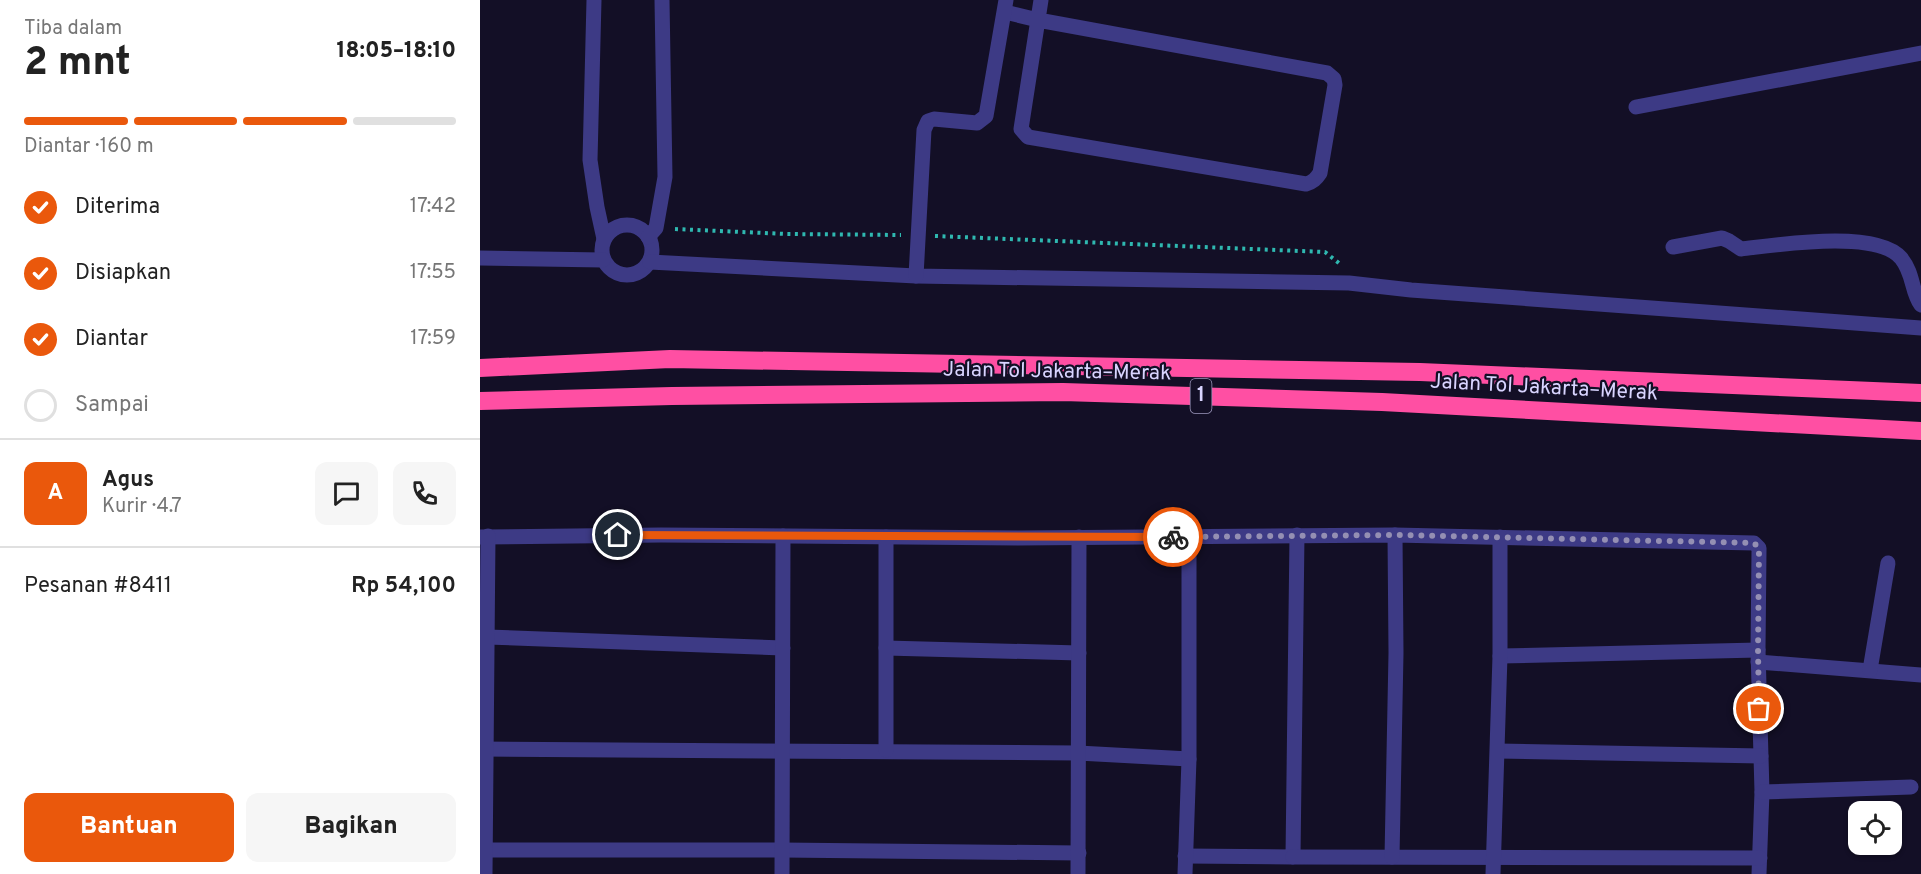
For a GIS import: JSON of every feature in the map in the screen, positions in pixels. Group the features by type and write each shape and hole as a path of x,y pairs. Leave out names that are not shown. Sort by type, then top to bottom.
{"highway":[{"name":"Jalan Tol Jakarta–Merak","path":"480,368 670,358 1444,373 1921,393"},
{"name":"Jalan Tol Jakarta–Merak","path":"480,401 672,396 1063,392 1382,402 1921,431"}],"street":[{"path":"594,0 590,160 604,238 601,249 603,260 611,271 625,276 640,273 650,262 652,232 665,177 662,0"},
{"path":"916,276 923,136 926,124 934,119 977,123 986,116 1005,6 1038,20 1331,75 1335,84 1320,173 1312,182 1306,184 1028,136 1021,129 1038,20 1041,0"},
{"path":"1636,107 1921,53"},
{"path":"604,238 613,229 626,225 652,232"},
{"path":"1673,248 1722,238 1741,249 1822,240 1872,244 1887,248 1900,257 1912,277 1915,294 1921,305"},
{"path":"480,258 603,260"},
{"path":"650,262 916,276 1349,283 1411,290 1921,328"},
{"path":"485,874 483,749 487,637 484,537 661,535 886,537 1395,535 1754,543 1759,548 1758,656 1762,792 1760,874"},
{"path":"1293,857 1297,535"},
{"path":"1392,857 1396,653 1395,535"},
{"path":"782,874 783,536"},
{"path":"886,537 886,750"},
{"path":"1078,874 1079,537"},
{"path":"1185,874 1190,759 1189,537"},
{"path":"1493,874 1500,656 1500,537"},
{"path":"1870,670 1888,563"},
{"path":"487,637 783,648"},
{"path":"886,648 1079,654"},
{"path":"1500,656 1758,656 1921,675"},
{"path":"483,749 782,752 886,750 1078,753 1190,759"},
{"path":"1498,751 1761,756"},
{"path":"1762,792 1911,788"},
{"path":"485,850 1079,853"},
{"path":"1185,856 1760,858"}],"path":[{"path":"652,232 917,235 1325,252 1344,270 1349,283"}],"way so far":[{"path":"1173,537 1395,535 1754,543 1759,548 1759,709"}],"route":[{"path":"618,535 1173,537"}]}
